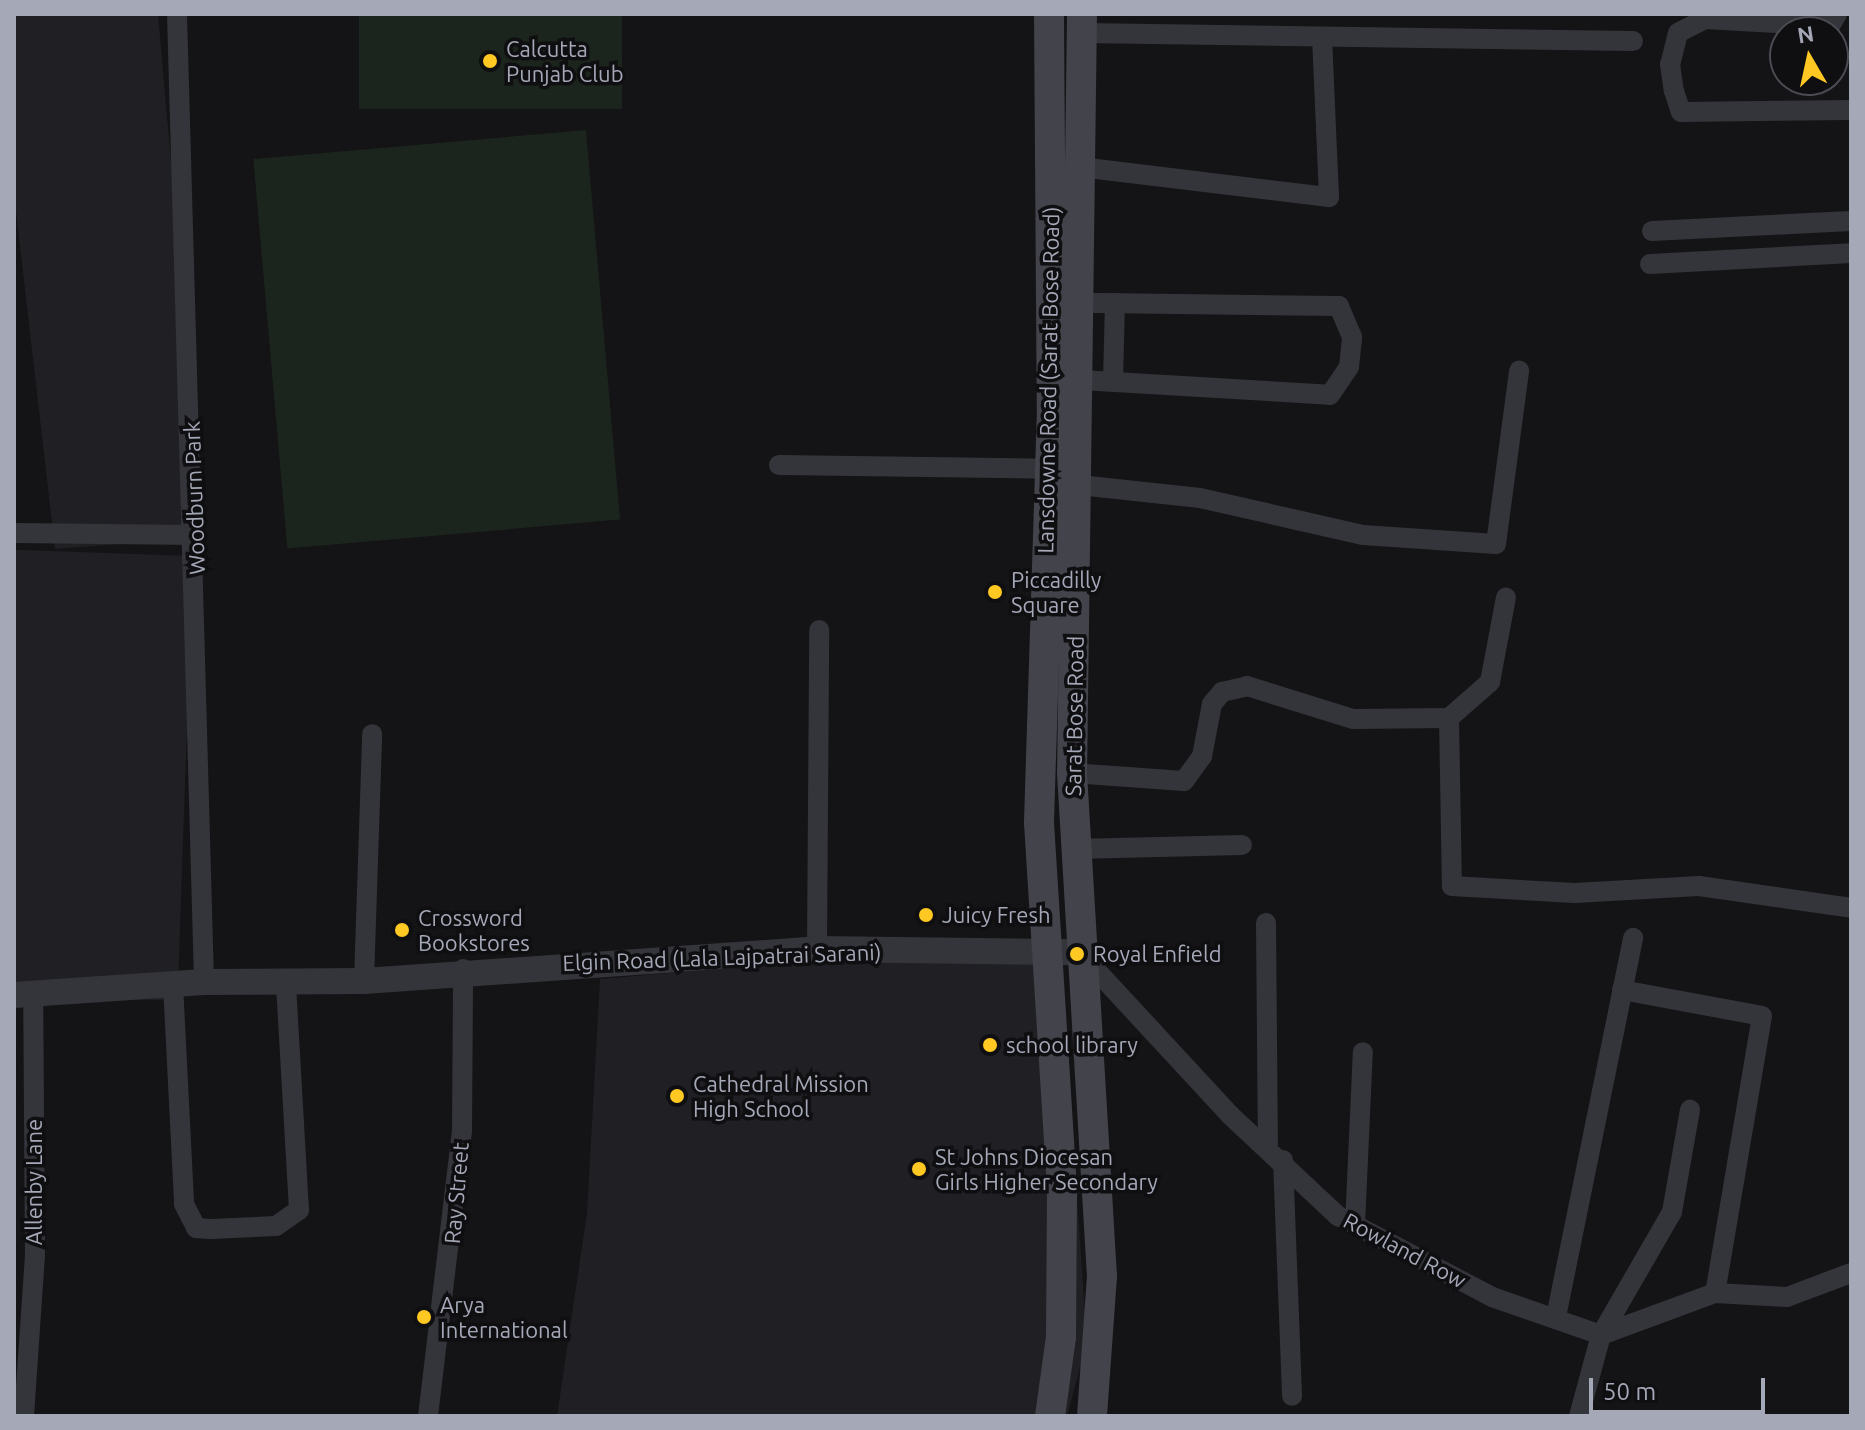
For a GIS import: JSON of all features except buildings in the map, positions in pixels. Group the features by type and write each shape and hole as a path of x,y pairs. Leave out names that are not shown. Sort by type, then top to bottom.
{"main road":[{"name":"Lansdowne Road (Sarat Bose Road)","path":"1049,14 1049,469 1039,823 1062,1193 1061,1337 1050,1416"},
{"name":"Sarat Bose Road","path":"1082,23 1081,380 1072,773 1080,952 1102,1276 1092,1416"}],"street":[{"name":"Woodburn Park","path":"177,14 196,535 204,982"},
{"path":"1837,14 1830,26 1705,19 1678,33 1670,64 1681,112 1851,110"},
{"path":"1082,23 1322,39 1633,41"},
{"path":"1080,167 1329,197 1322,39"},
{"path":"1652,231 1851,221"},
{"path":"1650,264 1851,253"},
{"path":"1081,303 1339,306 1352,337 1349,367 1330,395 1081,380"},
{"path":"1113,380 1115,303"},
{"path":"1079,485 1200,498 1363,535 1496,544 1519,371"},
{"path":"779,465 1049,469"},
{"path":"14,533 196,535"},
{"path":"1072,773 1184,781 1202,756 1212,704 1222,692 1247,686 1353,719 1449,718 1490,682 1506,597"},
{"path":"817,949 819,630"},
{"path":"1449,718 1452,886 1575,893 1699,886 1851,908"},
{"path":"364,981 372,734"},
{"path":"1075,849 1242,845"},
{"path":"1266,923 1268,1144"},
{"path":"1556,1317 1633,938"},
{"name":"Elgin Road (Lala Lajpatrai Sarani)","path":"24,995 204,982 364,981 463,969 817,949 1048,951"},
{"path":"1048,951 1080,952"},
{"name":"Rowland Row","path":"1080,952 1230,1115 1268,1144 1355,1225 1492,1297 1601,1335"},
{"name":"Ray Street","path":"428,1416 462,1130 463,969"},
{"path":"173,984 184,1204 196,1228 211,1229 276,1226 299,1210 286,982"},
{"path":"1622,990 1762,1016 1715,1293"},
{"name":"Allenby Lane","path":"24,995 35,1256 24,1416"},
{"path":"1355,1225 1363,1052"},
{"path":"1579,1416 1601,1335 1672,1212 1690,1110"},
{"path":"1283,1160 1292,1396"},
{"path":"1601,1335 1715,1293 1787,1297 1851,1273"}],"shaded area":[{"path":"14,14 158,14 204,538 55,549 14,194"},
{"name":"Calcutta Punjab Club","path":"359,14 622,14 622,109 359,109"},
{"path":"586,130 620,520 287,549 253,159"},
{"path":"14,550 193,556 177,1001 14,995"},
{"name":"St Johns Diocesan Girls Higher Secondary","path":"1059,940 1087,1342 1067,1416 557,1416 587,1213 600,979"}],"place":[{"name":"Calcutta Punjab Club","path":"490,61"},
{"name":"Piccadilly Square","path":"995,592"},
{"name":"Juicy Fresh","path":"926,915"},
{"name":"Crossword Bookstores","path":"402,930"},
{"name":"Royal Enfield","path":"1077,954"},
{"name":"school library","path":"990,1045"},
{"name":"Cathedral Mission High School","path":"677,1096"},
{"name":"St Johns Diocesan Girls Higher Secondary","path":"919,1169"},
{"name":"Arya International","path":"424,1317"}]}
